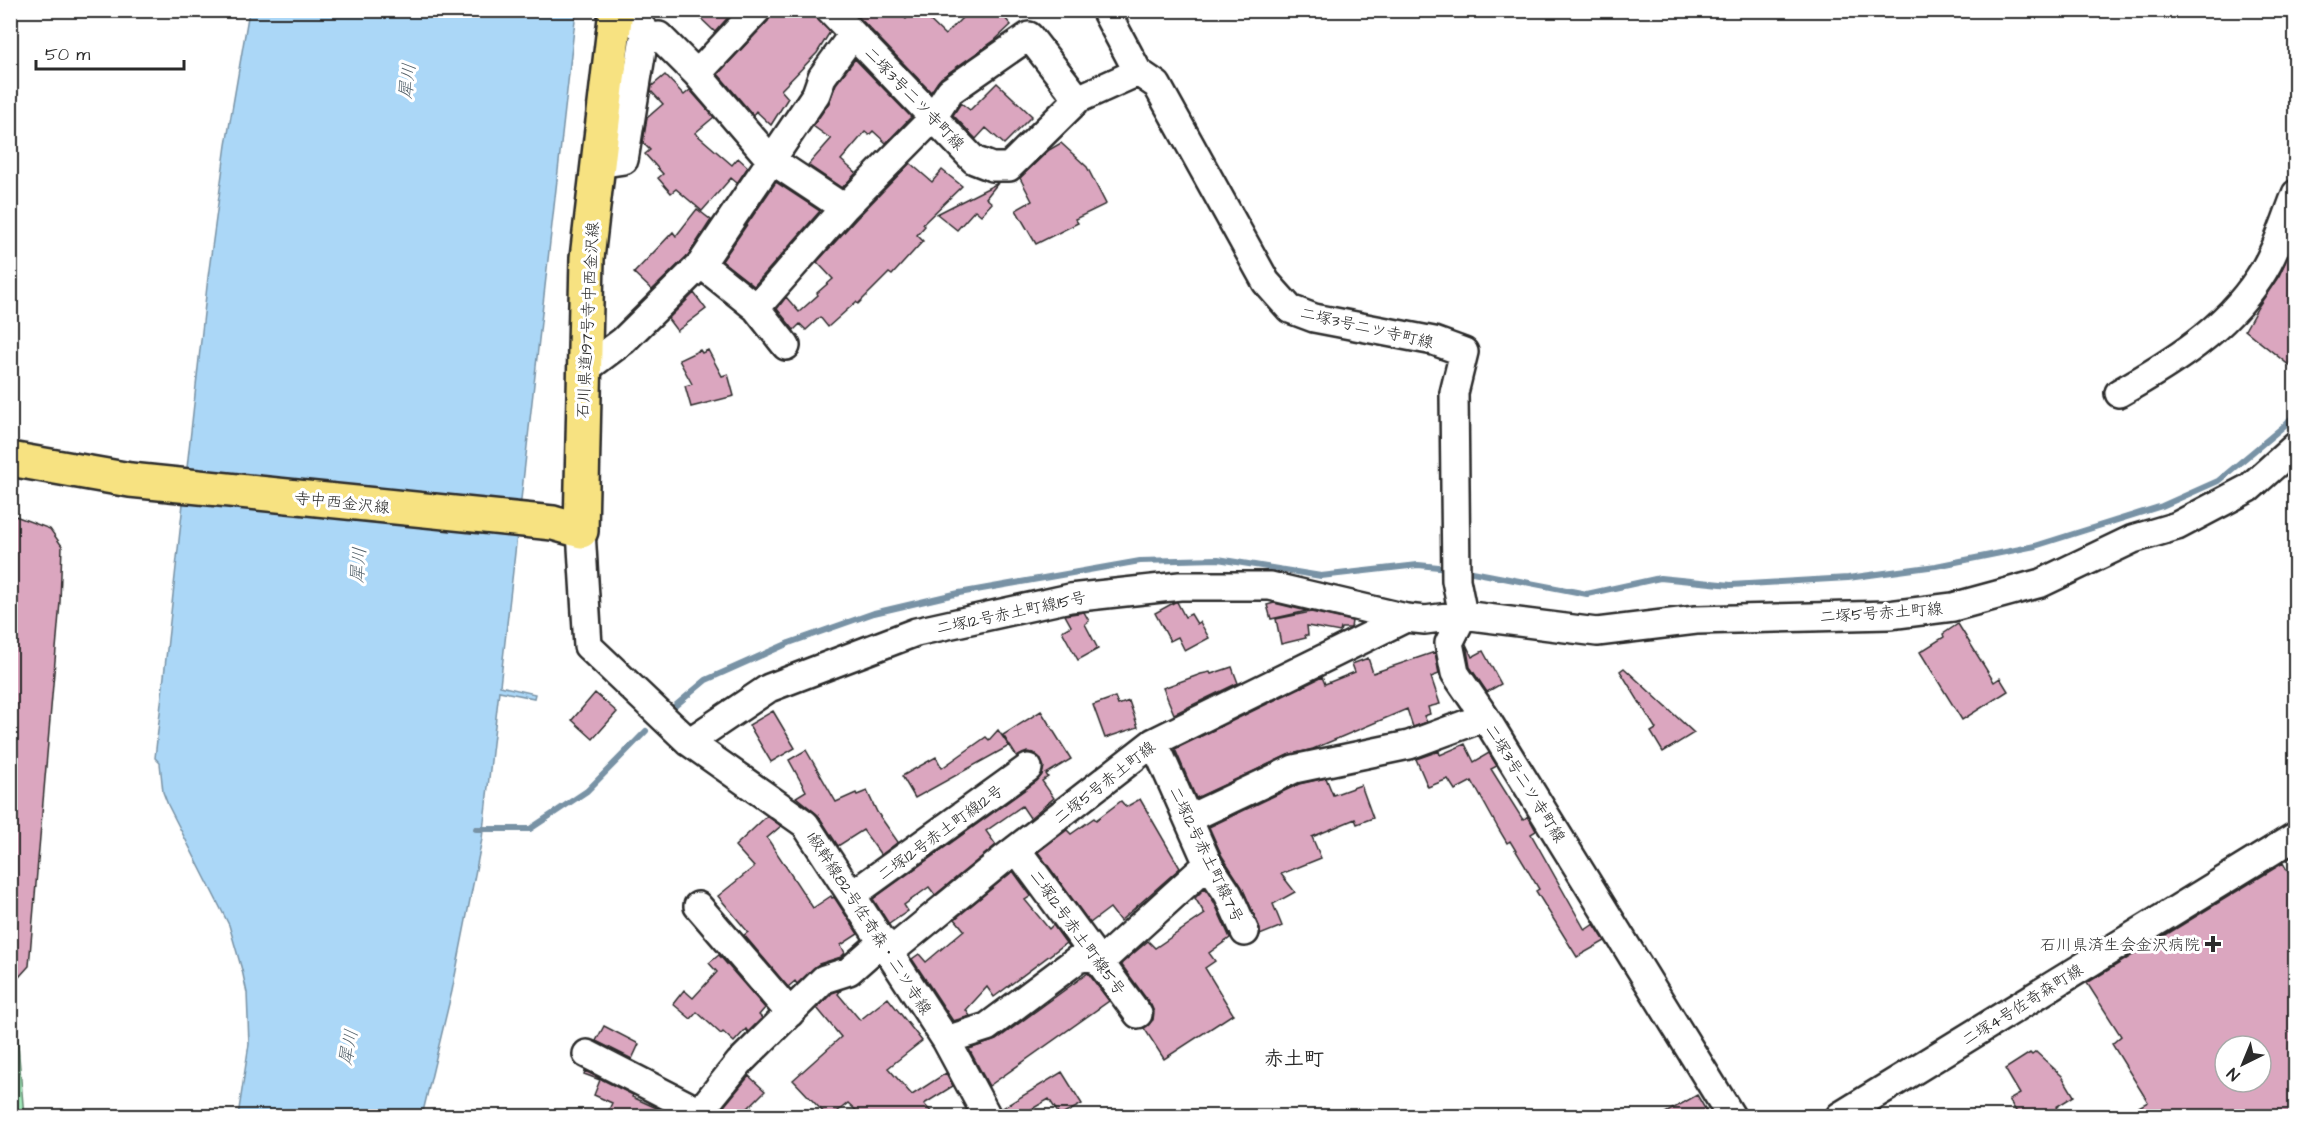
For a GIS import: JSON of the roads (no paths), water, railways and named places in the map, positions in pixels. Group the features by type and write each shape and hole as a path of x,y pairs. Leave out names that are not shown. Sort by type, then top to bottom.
{"main road":[{"name":"石川県道197号寺中西金沢線","path":"567,527 583,371 587,258 616,10"},
{"name":"寺中西金沢線","path":"10,459 130,480 567,527"}],"street":[{"path":"598,164 624,160 645,32 622,10"},
{"path":"697,74 757,10"},
{"name":"二塚3号二ツ寺町線","path":"830,10 932,119 974,160 992,167 1009,166 1078,99 1138,72 1157,85 1266,282 1290,309 1314,318 1434,341 1464,352 1454,393 1456,567 1463,615 1449,643 1455,673 1485,717 1731,1116"},
{"path":"1105,10 1138,72"},
{"path":"583,371 623,341 701,264 816,94 822,76 853,34"},
{"path":"659,36 697,74 770,159 844,207"},
{"path":"756,308 844,207 932,119 950,91 1029,36 1078,99"},
{"path":"2120,393 2190,350 2229,315 2260,278 2277,243 2295,194"},
{"path":"701,264 756,308 786,346"},
{"name":"二塚5号赤土町線","path":"1463,615 1597,632 1696,620 1889,615 1953,607 2041,583 2133,539 2177,526 2249,488 2295,446"},
{"name":"1級幹線82号佐奇森・二ツ寺線","path":"567,527 588,646 689,742 804,824 946,1040 987,1116"},
{"name":"二塚12号赤土町線15号","path":"689,742 769,688 916,632 1070,598 1180,586 1270,586 1406,618 1425,620 1463,615"},
{"name":"二塚5号赤土町線","path":"707,1112 739,1062 824,979 849,971 887,947 1017,850 1154,742 1406,618"},
{"path":"1188,819 1294,769 1409,745 1485,717"},
{"name":"二塚12号赤土町線7号","path":"1154,742 1208,864 1228,894 1245,932"},
{"name":"二塚12号赤土町線12号","path":"852,896 1028,768"},
{"name":"二塚4号佐奇森町線","path":"1840,1116 2295,836"},
{"name":"二塚12号赤土町線5号","path":"1017,850 1138,1014"},
{"path":"946,1040 987,1027 1078,958 1094,955 1107,956 1208,864"},
{"path":"698,906 790,1013"},
{"path":"587,1054 707,1112"}],"water":[{"name":"犀川","path":"249,11 576,11 500,686 535,694 534,698 499,691 482,839 452,991 422,1116 238,1116 249,1044 247,993 242,970 229,925 168,805 163,792 160,763 155,758 208,277 226,145"}],"waterway":[{"path":"1462,570 1587,594 1660,578 1731,585 1848,578 1936,566 2035,546 2162,506 2218,481 2284,426 2296,413"},
{"path":"669,711 706,680 789,643 874,613 959,593 1140,561 1218,559 1321,576 1418,565 1449,568"},
{"path":"476,829 530,829 587,791 646,731"}],"place":[{"name":"石川県済生会金沢病院","path":"2213,944"}],"district":[{"name":"赤土町","path":"1294,1058"}]}
